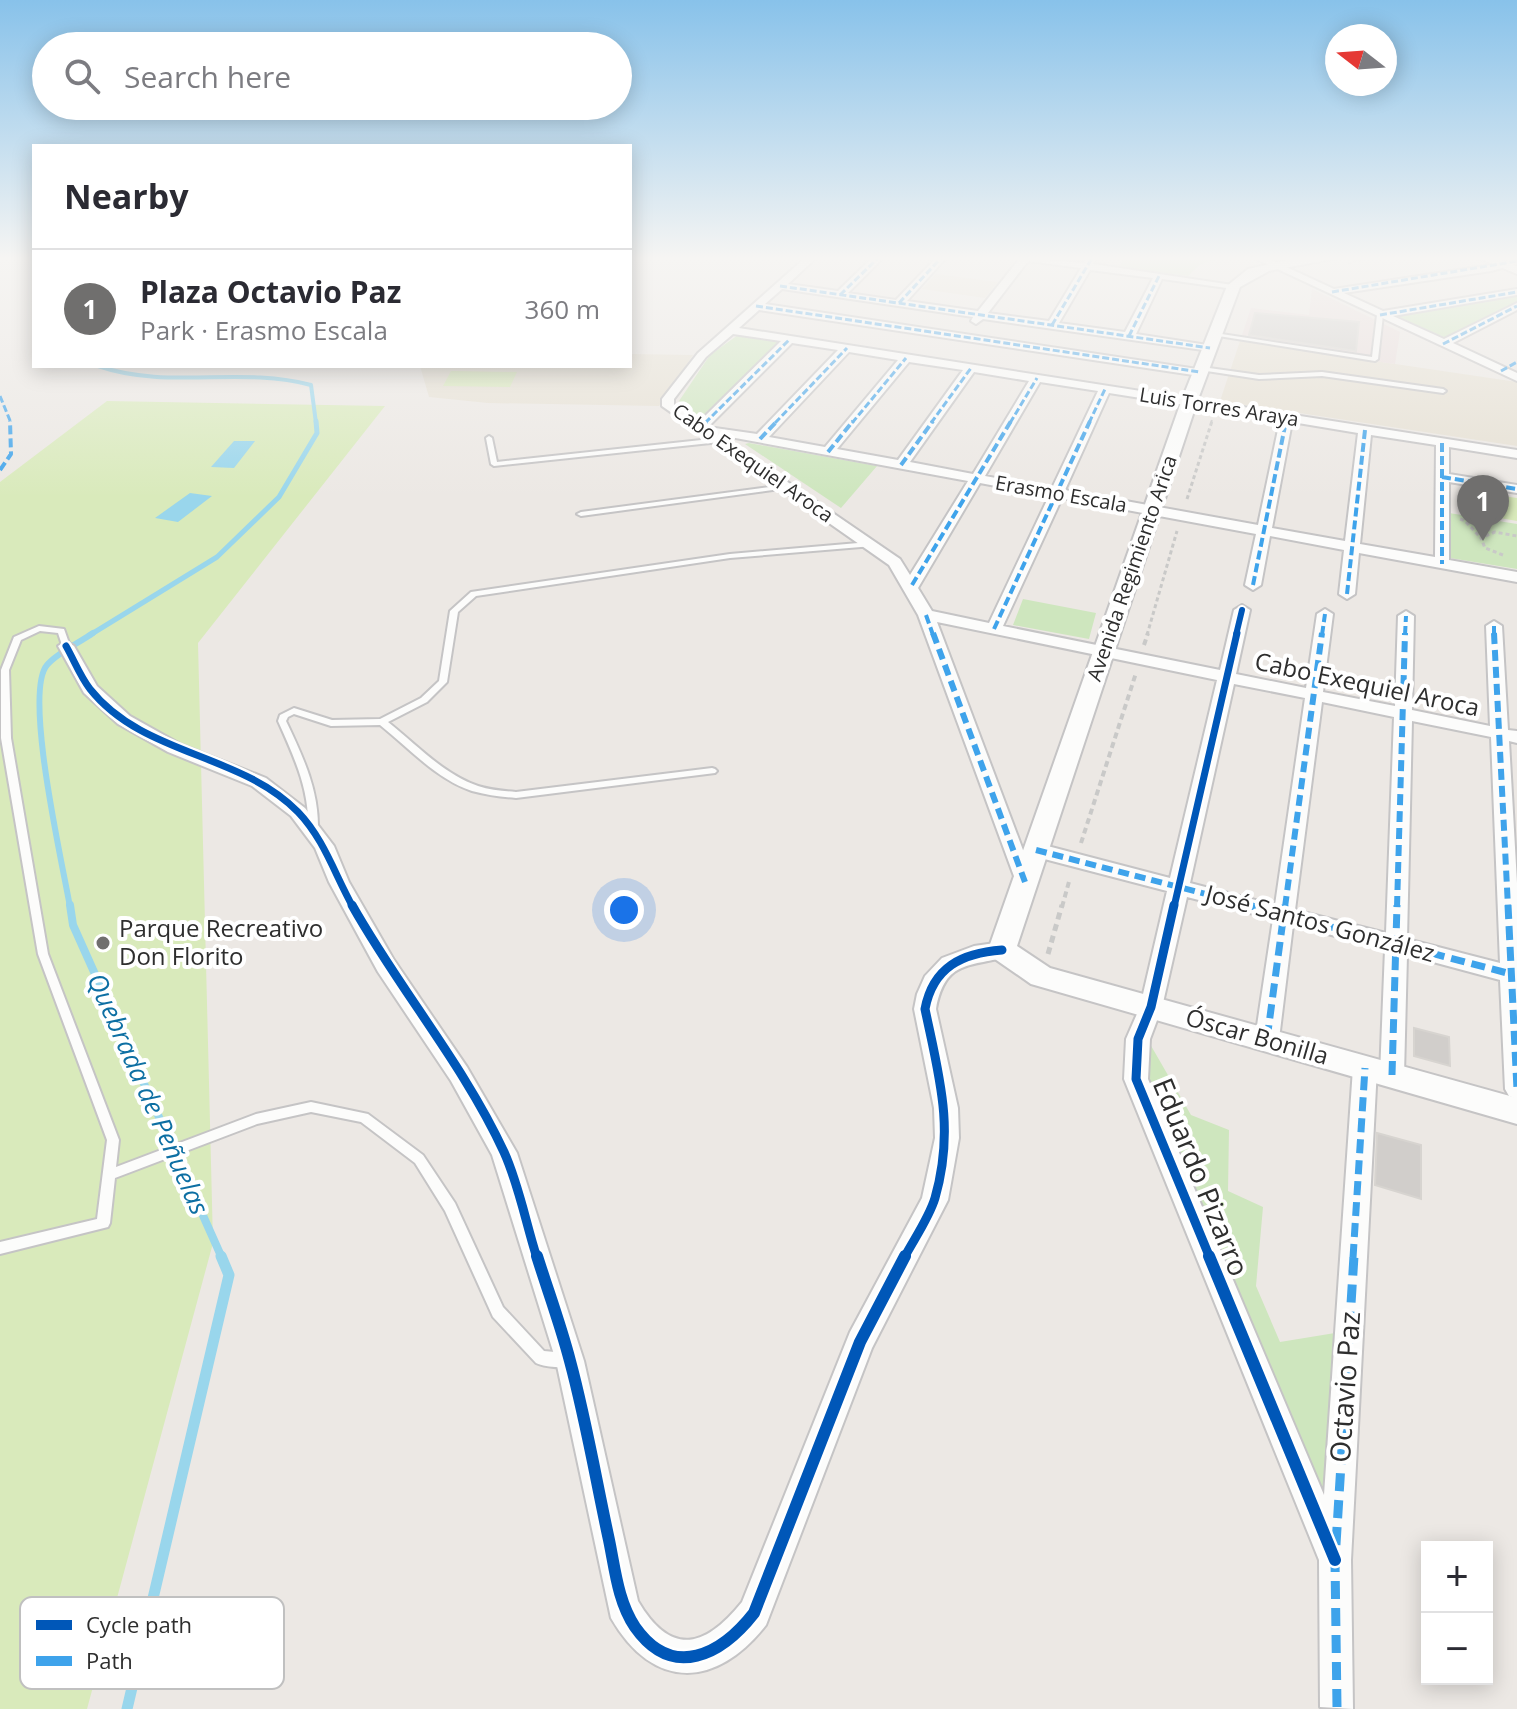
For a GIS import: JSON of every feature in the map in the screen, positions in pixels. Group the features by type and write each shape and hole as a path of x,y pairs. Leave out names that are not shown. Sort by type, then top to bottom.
{"street":[{"name":"Cabo Exequiel Aroca","path":"722,338 702,355 668,399 671,409 895,562 912,585 926,615 1508,735"},
{"name":"Luis Torres Araya","path":"782,338 906,358 953,350 971,368 1517,454"},
{"path":"898,338 953,350 1201,371"},
{"path":"953,350 963,338"},
{"path":"1153,338 1212,342"},
{"name":"Avenida Regimiento Arica","path":"1002,950 1214,338"},
{"path":"1429,338 1517,377"},
{"path":"1443,344 1455,338"},
{"path":"700,428 790,339"},
{"path":"760,439 847,348"},
{"path":"828,452 906,358"},
{"path":"1501,371 1517,362"},
{"path":"901,465 971,368"},
{"path":"912,585 1037,378"},
{"path":"994,629 1105,389"},
{"path":"1253,585 1287,418"},
{"name":"Erasmo Escala","path":"700,428 1517,577"},
{"path":"1347,594 1365,430"},
{"path":"1442,443 1442,564"},
{"path":"1442,477 1517,489"},
{"name":"Eduardo Pizarro","path":"1242,610 1151,1007 1138,1039 1136,1079 1335,1560"},
{"path":"1267,1039 1325,614"},
{"path":"926,615 1025,882"},
{"name":"Octavio Paz","path":"1332,1708 1335,1560 1379,1071 1396,944 1406,616"},
{"path":"1494,626 1508,735 1511,974 1517,1089"},
{"path":"68,651 90,689 124,720 174,748 259,782 298,812 313,830 386,966 459,1074 504,1153 570,1361 623,1606 631,1626 660,1652 680,1658 716,1652 731,1642 754,1613 860,1342 935,1200 947,1138 946,1108 925,1009 931,982 940,971 961,957 1002,950"},
{"name":"José Santos González","path":"1036,850 1511,974"},
{"name":"Óscar Bonilla","path":"1002,950 1041,976 1517,1111"}],"lane":[{"path":"1212,342 1375,359 1377,338"},
{"path":"1201,371 1259,377 1338,376 1443,391"},
{"path":"489,438 494,464 720,440"},
{"path":"581,514 785,487"},
{"path":"313,830 315,812 310,786 281,718 294,711 331,723 382,722 439,688 446,675 454,611 462,600 474,594 730,556 870,544"},
{"path":"0,1248 103,1223 113,1140 43,954 6,738 5,670 17,639 32,630 53,628 61,631 68,651"},
{"path":"382,722 450,779 487,793 516,795 712,771"},
{"path":"109,1175 256,1119 311,1107 364,1118 419,1159 450,1207 498,1312 541,1358 570,1361"}],"path":[{"path":"1442,516 1464,519 1495,532 1517,536"},
{"path":"1464,519 1481,538 1485,548 1509,556"},
{"path":"1481,538 1495,532"}],"shaded area":[{"path":"1241,338 1399,338 1395,364 1240,341"},
{"path":"1240,341 1517,382 1517,446 1220,401"},
{"path":"632,354 693,355 659,406 488,403 429,397 421,368 632,368"}],"green space":[{"path":"734,338 783,341 698,420 679,401 710,355"},
{"path":"451,371 517,372 510,387 443,386"},
{"name":"Parque Recreativo Don Florito","path":"107,401 385,406 198,643 213,1243 117,1597 20,1597 20,1689 92,1689 87,1709 0,1709 0,482"},
{"path":"745,444 877,466 841,508"},
{"path":"1474,492 1517,498 1517,521 1477,514"},
{"path":"1449,513 1517,524 1517,569 1450,558"},
{"path":"1023,599 1096,613 1089,639 1013,625"},
{"path":"1150,1044 1191,1115 1229,1130 1228,1191 1263,1207 1256,1286 1280,1342 1335,1333 1323,1495 1143,1078"}],"water":[{"path":"234,441 255,441 234,468 211,467"},
{"path":"190,493 212,496 178,522 155,518"}],"building":[{"path":"1267,338 1357,338 1356,351"},
{"path":"1414,1028 1449,1037 1450,1066 1414,1056"},
{"path":"1377,1133 1421,1145 1421,1199 1375,1185"}],"waterway":[{"name":"Quebrada de Peñuelas","path":"105,368 151,376 258,377 311,385 316,423"},
{"name":"Quebrada de Peñuelas","path":"90,635 217,557 279,497 317,433 316,421"},
{"name":"Quebrada de Peñuelas","path":"70,907 42,743 39,709 41,682 52,660 93,633"},
{"name":"Quebrada de Peñuelas","path":"70,905 73,925 222,1258"},
{"name":"Quebrada de Peñuelas","path":"153,1597 229,1275 221,1256"},
{"name":"Quebrada de Peñuelas","path":"127,1709 132,1689"}],"marked path":[{"path":"970,338 1200,372"},
{"path":"1139,338 1210,348"},
{"path":"1443,344 1455,338"},
{"path":"700,428 790,339"},
{"path":"760,439 847,348"},
{"path":"828,452 906,358"},
{"path":"1501,371 1517,362"},
{"path":"901,465 971,368"},
{"path":"912,585 1037,378"},
{"path":"994,629 1105,389"},
{"path":"0,396 13,434 11,454 0,470"},
{"path":"1253,585 1287,418"},
{"path":"1347,594 1365,430"},
{"path":"1442,443 1442,564"},
{"path":"1442,477 1517,489"},
{"path":"1267,1039 1325,614"},
{"path":"926,615 1025,882"},
{"path":"1392,1075 1406,616"},
{"path":"1494,626 1517,1089"},
{"path":"1036,850 1511,974"},
{"path":"1337,1707 1335,1560 1365,1068"}],"cycle path":[{"path":"1242,610 1151,1007 1138,1039 1136,1079 1335,1560"},
{"path":"66,646 90,689 124,720 174,748 259,782 298,812 324,846 339,882 386,966 459,1074 504,1153 570,1361 623,1606 636,1628 651,1644 667,1654 685,1658 721,1647 738,1633 754,1613 860,1342 935,1200 947,1138 946,1108 925,1009 928,994 933,982 950,964 974,954 1002,950"}],"place":[{"name":"Plaza Octavio Paz","path":"1483,541"},
{"name":"Parque Recreativo Don Florito","path":"103,943"}]}
